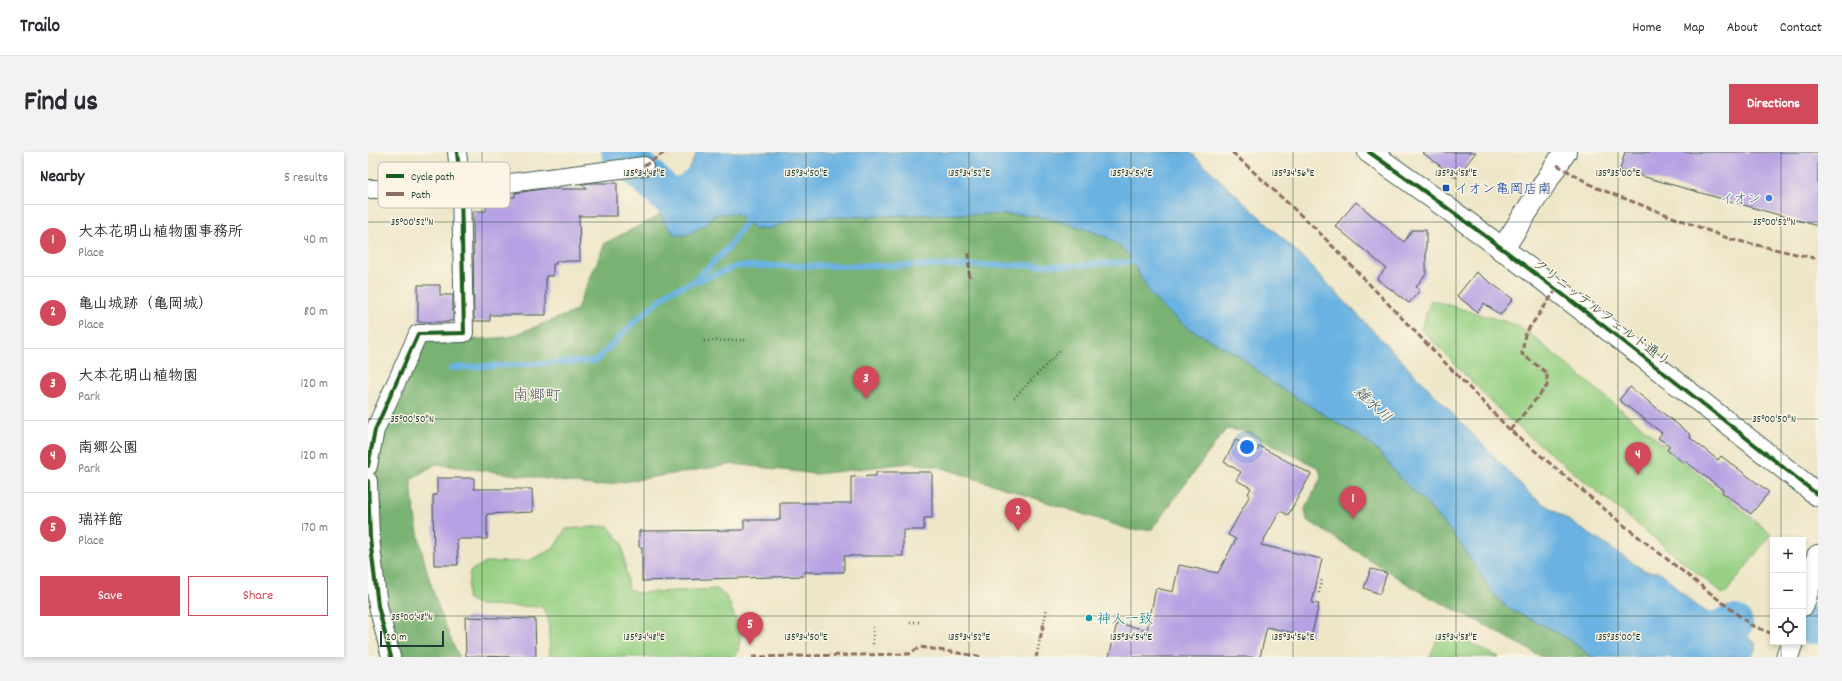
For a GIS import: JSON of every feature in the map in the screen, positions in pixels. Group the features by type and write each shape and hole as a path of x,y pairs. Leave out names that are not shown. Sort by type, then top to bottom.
{"street":[{"path":"457,152 458,162"},
{"name":"クリニッテルフェルド通り","path":"1369,152 1502,250 1712,410 1818,495"},
{"path":"1502,250 1565,152"},
{"path":"510,183 644,166"},
{"path":"368,466 375,430 418,334 464,333 461,208"},
{"path":"368,481 370,538 378,606 390,657"},
{"path":"1806,595 1818,556"}],"path":[{"path":"704,342 746,340"},
{"path":"1014,398 1060,351"},
{"path":"1319,593 1322,578"},
{"path":"1044,623 1047,608"},
{"path":"910,622 919,622"},
{"path":"873,627 873,645"},
{"path":"1037,654 1040,639"}],"green space":[{"path":"662,210 664,222 675,235 707,224 713,215 736,213 755,229 767,229 799,218 955,214 1025,215 1048,218 1089,230 1108,238 1123,249 1129,256 1140,277 1162,307 1188,328 1238,355 1271,382 1362,438 1380,453 1400,478 1427,504 1458,540 1499,601 1509,609 1528,617 1567,638 1592,657 1542,657 1485,625 1422,593 1307,520 1305,509 1321,478 1319,468 1243,431 1226,429 1152,529 1131,530 940,467 909,463 816,474 734,464 598,486 436,464 411,479 413,502 421,547 433,592 459,657 403,657 384,602 375,540 376,464 383,435 424,342 509,337 576,311 605,243 657,217"},
{"path":"1431,300 1520,326 1771,534 1724,595 1505,416 1421,329"},
{"path":"608,526 622,543 628,588 636,593 717,589 727,597 741,633 738,652 734,657 550,657 548,617 542,607 479,605 467,598 470,571 487,562 528,561 553,549 566,529"},
{"path":"1451,634 1499,657 1430,657 1438,637"}],"water":[{"path":"697,152 1190,152 1296,251 1532,496 1645,571 1659,572 1663,574 1685,596 1700,608 1749,638 1755,643 1755,650 1751,657 1592,657 1567,638 1509,609 1492,592 1458,540 1427,504 1400,478 1380,453 1362,438 1271,382 1238,355 1188,328 1162,307 1151,295 1129,256 1123,249 1108,238 1089,230 1048,218 1025,215 955,214 799,218 767,229 755,229 736,213 713,215 707,224 686,235 675,235 662,219 664,199 683,177"}],"building":[{"path":"1422,152 1476,152 1456,178"},
{"name":"イオン","path":"1625,152 1818,152 1818,226 1620,170"},
{"path":"617,183 617,216 579,216 580,261 556,261 556,264 553,264 553,276 546,276 546,315 490,315 490,321 474,321 473,211 486,211 486,208 510,208 510,197 515,197 515,193 542,189 587,189 581,184"},
{"path":"1356,202 1404,242 1412,230 1426,230 1426,274 1416,287 1420,290 1409,303 1377,279 1386,268 1335,226"},
{"path":"1476,272 1513,299 1500,315 1484,303 1478,312 1457,296"},
{"path":"418,285 440,285 440,295 453,295 453,321 418,322"},
{"path":"1630,387 1691,435 1690,438 1718,460 1721,456 1769,492 1751,514 1685,461 1684,463 1667,450 1670,446 1658,438 1662,433 1619,400"},
{"path":"1236,440 1257,451 1259,446 1311,474 1288,515 1280,511 1261,545 1322,559 1312,603 1319,604 1311,637 1267,627 1260,657 1109,657 1117,623 1147,630 1156,588 1173,592 1179,565 1218,573 1236,539 1228,535 1250,495 1248,494 1251,488 1236,480 1241,472 1224,462"},
{"path":"876,472 932,472 932,518 924,518 924,530 903,530 903,556 844,556 844,572 804,572 804,576 642,581 642,547 639,547 639,531 744,530 744,520 780,520 780,503 851,503 851,477 876,476"},
{"path":"437,478 474,478 474,489 532,489 533,512 487,514 487,539 457,539 458,565 434,565 433,495 437,495"},
{"path":"1371,569 1387,573 1380,594 1364,588"},
{"path":"465,617 535,619 536,657 466,656"}],"waterway":[{"name":"雑水川","path":"620,152 668,196 686,195 712,173"},
{"path":"694,281 729,247 746,221"},
{"path":"451,368 596,361 633,323 670,291 738,266 1081,265 1132,262"},
{"name":"雑水川","path":"1680,642 1734,624"},
{"name":"雑水川","path":"1811,625 1818,625"}],"marked path":[{"path":"644,166 665,152"},
{"path":"1232,152 1316,229 1510,430 1626,527 1751,625 1770,633"},
{"path":"1557,165 1597,188 1730,239 1818,259"},
{"path":"969,253 969,277"},
{"path":"1510,430 1547,386 1547,373 1522,354 1525,334 1556,290"},
{"path":"1040,639 1044,623"},
{"path":"752,657 909,654 920,647 983,657"}],"cycle path":[{"path":"457,152 458,162"},
{"path":"1369,152 1540,277 1818,495"},
{"path":"368,466 375,430 418,334 464,333 461,208"},
{"path":"368,481 370,538 378,606 391,657"}],"place":[{"name":"イオン亀岡店南","path":"1446,188"},
{"name":"イオン","path":"1769,198"},
{"name":"大本花明山植物園","path":"866,399"},
{"name":"南郷公園","path":"1638,475"},
{"name":"大本花明山植物園事務所","path":"1353,519"},
{"name":"亀山城跡（亀岡城）","path":"1018,531"},
{"name":"神人一致","path":"1089,618"},
{"name":"瑞祥館","path":"750,645"}],"district":[{"name":"南郷町","path":"537,394"}]}
